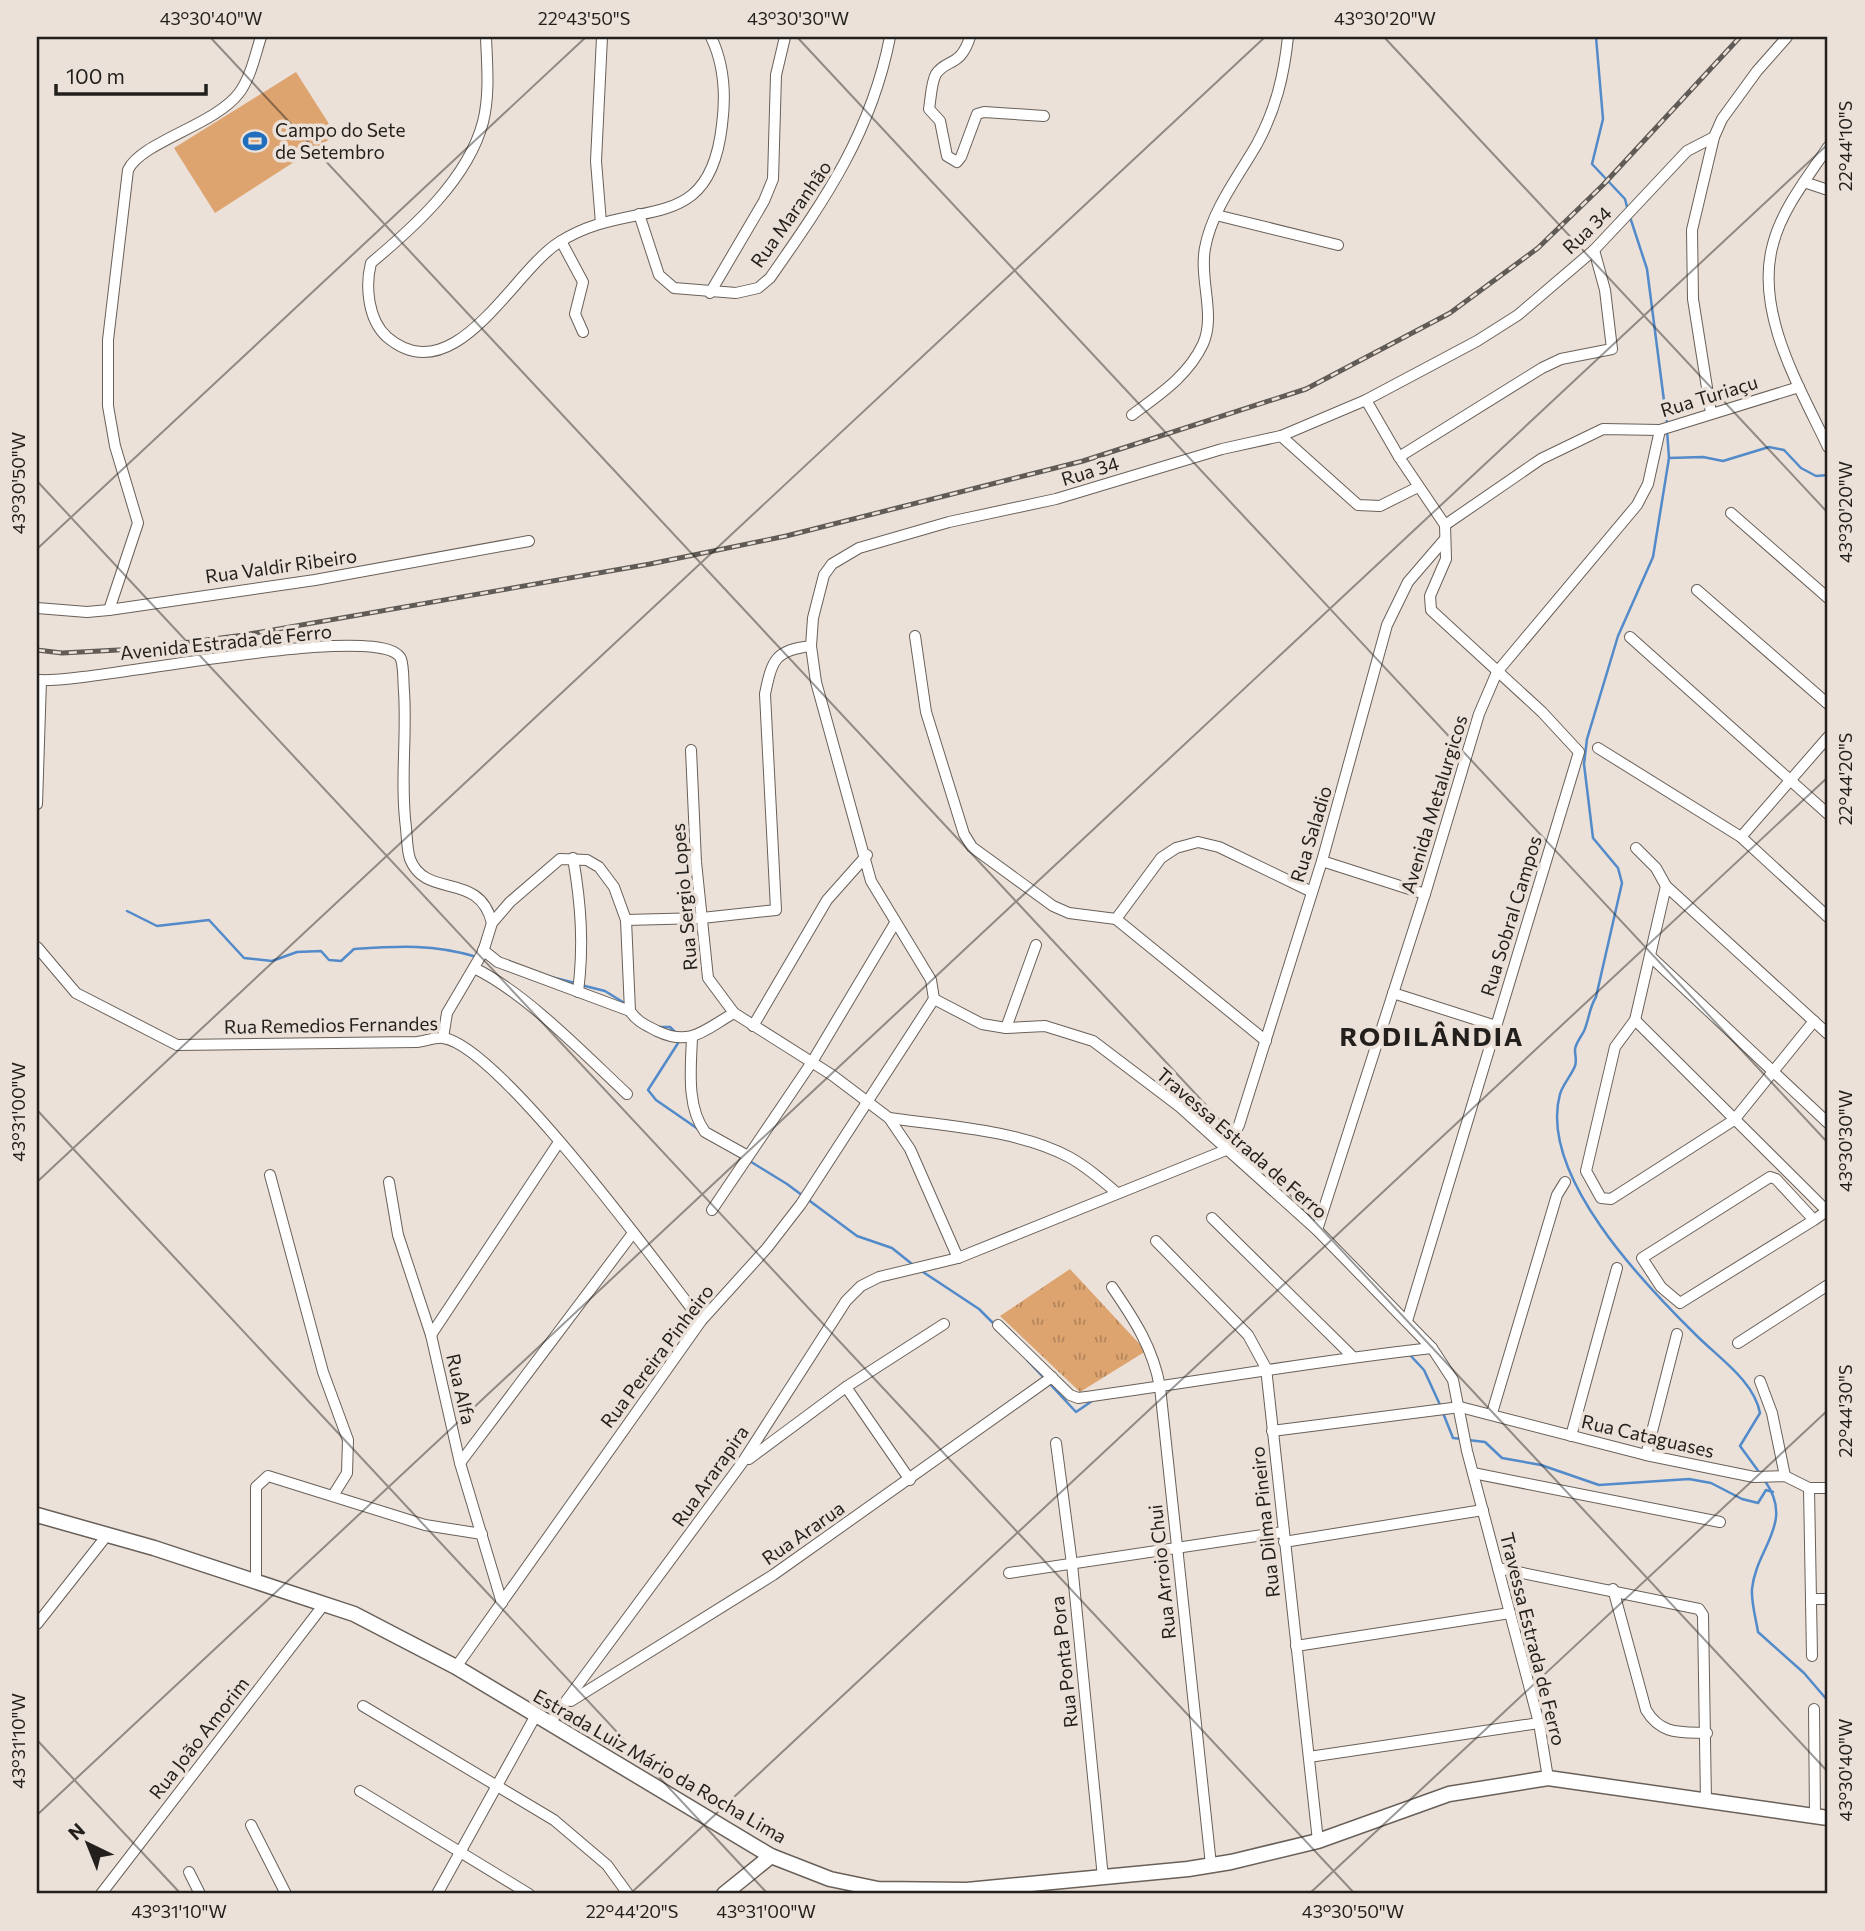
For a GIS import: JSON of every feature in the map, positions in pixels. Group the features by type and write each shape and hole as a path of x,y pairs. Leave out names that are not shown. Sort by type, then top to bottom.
{"main road":[{"name":"Estrada Luiz Mário da Rocha Lima","path":"37,1515 256,1580 325,1603 375,1624 456,1667 771,1856 830,1879 878,1889 967,1889 1103,1878 1211,1865 1318,1841 1449,1794 1548,1778 1822,1817"},
{"path":"724,1894 771,1856"}],"street":[{"path":"108,610 138,523 115,446 108,406 108,340 128,170 141,156 198,125 231,103 244,86 261,37"},
{"path":"486,37 488,86 483,122 467,158 421,218 371,262 370,300 377,326 395,343 421,353 443,348 471,333 537,258 561,241 601,223 689,199 699,191 713,170 721,139 722,71 711,37"},
{"path":"601,223 596,161 602,37"},
{"path":"710,293 764,201 773,179 776,75 785,37"},
{"name":"Rua Maranhão","path":"639,214 659,275 674,288 710,293 736,293 758,288 770,278 847,164 868,118 884,70 890,37"},
{"path":"970,37 960,58 939,71 934,78 929,109 940,121 947,156 957,162 961,157 976,114 1044,116"},
{"path":"1132,415 1170,386 1193,363 1205,340 1207,321 1204,254 1216,215 1258,141 1277,101 1288,37"},
{"path":"1711,413 1693,299 1690,257 1692,230 1714,137 1737,97 1787,37"},
{"name":"Rua 34","path":"811,646 813,618 821,583 832,564 845,554 949,522 1056,499 1222,449 1281,436 1366,400 1508,321 1594,250 1687,151 1714,137"},
{"path":"1828,147 1787,209 1772,245 1769,279 1774,320 1799,387 1828,447"},
{"path":"1804,182 1828,190"},
{"path":"1216,215 1338,245"},
{"path":"561,241 583,282 575,314 583,332"},
{"path":"1399,457 1542,368 1561,359 1612,349 1605,289 1594,250"},
{"name":"Rua Turiaçu","path":"1445,525 1541,459 1603,429 1661,429 1799,387"},
{"path":"1366,400 1399,457 1445,525 1446,559 1430,597 1431,610 1497,672"},
{"name":"Avenida Metalurgicos","path":"1317,1230 1394,993 1479,714 1497,672 1637,505 1648,484 1661,429"},
{"path":"1281,436 1358,505 1380,506 1418,487"},
{"path":"1731,513 1828,598"},
{"name":"Rua Saladio","path":"1226,1150 1239,1125 1322,861 1387,625 1408,582 1445,538"},
{"name":"Rua Valdir Ribeiro","path":"37,608 87,612 108,610 315,580 528,541"},
{"path":"1697,590 1828,704"},
{"path":"915,636 926,712 964,834 972,847 1053,906 1069,913 1116,919 1266,1041"},
{"path":"1630,637 1828,814"},
{"name":"Avenida Estrada de Ferro","path":"39,680 259,652 326,646 383,647 399,656 403,673 406,718 401,792 410,859 416,869 434,882 477,895 488,908 492,923"},
{"path":"626,920 702,918 776,910 765,694 774,661 784,651 811,646 816,682 867,855 872,881 931,980 934,999"},
{"name":"Rua Sobral Campos","path":"1408,1321 1579,752 1542,712 1497,672"},
{"path":"37,804 39,680"},
{"path":"1741,837 1828,737"},
{"path":"1598,748 1741,837 1828,917"},
{"name":"Rua Sergio Lopes","path":"691,750 708,978 734,1013 812,1062 889,1118"},
{"path":"1116,919 1161,858 1177,848 1198,842 1219,847 1311,892"},
{"path":"1636,848 1656,868 1666,886 1828,1034"},
{"path":"753,1026 827,900 867,855"},
{"path":"573,858 582,914 583,956 578,992"},
{"path":"443,1038 447,1013 483,951 492,923 547,868 560,859 573,858 599,867 609,877 626,920 630,1011"},
{"path":"1322,861 1425,894"},
{"path":"1666,886 1635,1020 1615,1047 1586,1171 1601,1198 1611,1199 1734,1120 1814,1021"},
{"path":"712,1210 812,1062 895,923"},
{"path":"1006,1028 1036,945"},
{"name":"Rua Remedios Fernandes","path":"37,947 76,993 177,1045 417,1042 443,1038 490,1065 559,1142 701,1321"},
{"path":"483,951 498,962 630,1011 639,1022 672,1038 692,1037 734,1013"},
{"path":"1650,956 1828,1123"},
{"path":"475,967 495,978 575,1045 627,1094"},
{"path":"1394,993 1496,1026"},
{"name":"Travessa Estrada de Ferro","path":"934,999 974,1020 1006,1028 1045,1026 1093,1041 1180,1107 1317,1230 1432,1348 1453,1380 1467,1451 1539,1723 1548,1778"},
{"name":"Rua Pereira Pinheiro","path":"456,1667 701,1321 768,1248 802,1204 934,999"},
{"path":"1635,1020 1828,1211 1814,1220 1678,1303 1652,1275 1642,1257 1770,1177 1776,1179 1814,1220"},
{"path":"692,1037 691,1088 700,1125 705,1132 745,1159"},
{"path":"889,1118 966,1129 1040,1144 1069,1157 1117,1193"},
{"path":"889,1118 910,1149 958,1258"},
{"path":"431,1335 559,1142"},
{"name":"Rua Ararapira","path":"550,1724 743,1463 846,1301 861,1286 910,1269 958,1258 1226,1150"},
{"path":"270,1175 323,1372 348,1440 347,1473 334,1494"},
{"name":"Rua Alfa","path":"389,1182 404,1258 431,1335 460,1463 502,1604"},
{"path":"1492,1413 1557,1195 1564,1182"},
{"path":"1212,1218 1353,1357"},
{"path":"460,1463 633,1233"},
{"name":"Rua Dilma Pineiro","path":"1156,1241 1248,1335 1266,1372 1318,1841"},
{"path":"1571,1436 1617,1268"},
{"path":"1738,1343 1828,1285"},
{"name":"Rua Arroio Chui","path":"1112,1287 1143,1334 1152,1354 1160,1387 1211,1865"},
{"path":"743,1463 846,1387 944,1324"},
{"path":"998,1325 1070,1395 1078,1398 1228,1378 1353,1357 1432,1348"},
{"path":"1646,1455 1677,1334"},
{"name":"Rua Ararua","path":"565,1705 773,1575 1052,1377"},
{"path":"1760,1381 1770,1404 1784,1476"},
{"path":"846,1387 910,1480"},
{"name":"Rua Cataguases","path":"1272,1431 1457,1407 1492,1413 1646,1455 1754,1477 1784,1476 1809,1488 1828,1488"},
{"name":"Rua Ponta Pora","path":"1056,1443 1072,1564 1103,1878"},
{"path":"1473,1473 1720,1522"},
{"path":"256,1580 256,1487 268,1476 334,1494 425,1525 482,1534"},
{"path":"1809,1488 1812,1656"},
{"path":"1009,1573 1176,1548 1284,1537 1483,1510"},
{"path":"37,1625 108,1534"},
{"path":"1498,1568 1699,1609 1703,1615 1706,1801"},
{"path":"1613,1590 1646,1710 1652,1720 1667,1731 1707,1733"},
{"path":"1811,1599 1828,1598"},
{"name":"Rua João Amorim","path":"101,1894 325,1603"},
{"path":"1296,1646 1510,1614"},
{"path":"363,1706 554,1820 607,1865 628,1894"},
{"path":"1814,1709 1822,1817"},
{"path":"437,1894 536,1715"},
{"path":"1309,1757 1539,1723"},
{"path":"360,1791 461,1850 529,1894"},
{"path":"251,1825 286,1894"},
{"path":"189,1872 200,1894"}],"green space":[{"name":"Campo do Sete de Setembro","path":"296,72 336,135 215,213 174,148"},
{"path":"1070,1269 1146,1351 1080,1392 1000,1316"}],"waterway":[{"path":"1596,37 1603,119 1592,164 1625,199 1628,211"},
{"path":"1630,217 1647,269 1667,424"},
{"path":"1667,430 1669,458 1653,557 1618,636 1587,739 1584,764 1593,838 1618,868 1622,883 1596,997 1575,1048 1575,1066 1560,1094 1557,1126 1565,1159 1580,1193 1601,1226 1651,1288 1735,1371 1751,1391 1760,1413 1740,1446 1759,1472"},
{"path":"1669,458 1703,457 1723,461 1769,447 1784,450 1801,468 1816,476 1828,475"},
{"path":"127,911 157,926 209,920 244,958 272,961 297,952 321,951 329,960 341,961 354,949 401,947 431,948 477,957"},
{"path":"551,977 575,983"},
{"path":"581,985 605,991 626,1004"},
{"path":"659,1027 670,1027 675,1032"},
{"path":"680,1040 648,1090 656,1100 698,1129"},
{"path":"748,1160 787,1184 857,1236 892,1248 912,1264"},
{"path":"920,1270 979,1309 994,1324"},
{"path":"1409,1354 1424,1370 1441,1407"},
{"path":"1027,1360 1044,1378"},
{"path":"1049,1383 1076,1412 1095,1399"},
{"path":"1443,1413 1453,1438 1462,1439"},
{"path":"1468,1440 1485,1442 1502,1458 1541,1465 1599,1485 1689,1479 1711,1483 1742,1499 1758,1503 1766,1490 1773,1492"},
{"path":"1765,1481 1773,1496 1776,1510 1775,1523 1755,1574 1752,1589 1758,1632 1804,1673 1828,1701"}],"railway":[{"path":"37,650 62,653 137,649 244,635 650,564 786,536 1083,461 1306,389 1450,313 1538,248 1603,185 1740,37"}],"place":[{"name":"Campo do Sete de Setembro","path":"255,141"}],"district":[{"name":"RODILÂNDIA","path":"1432,1037"}]}
